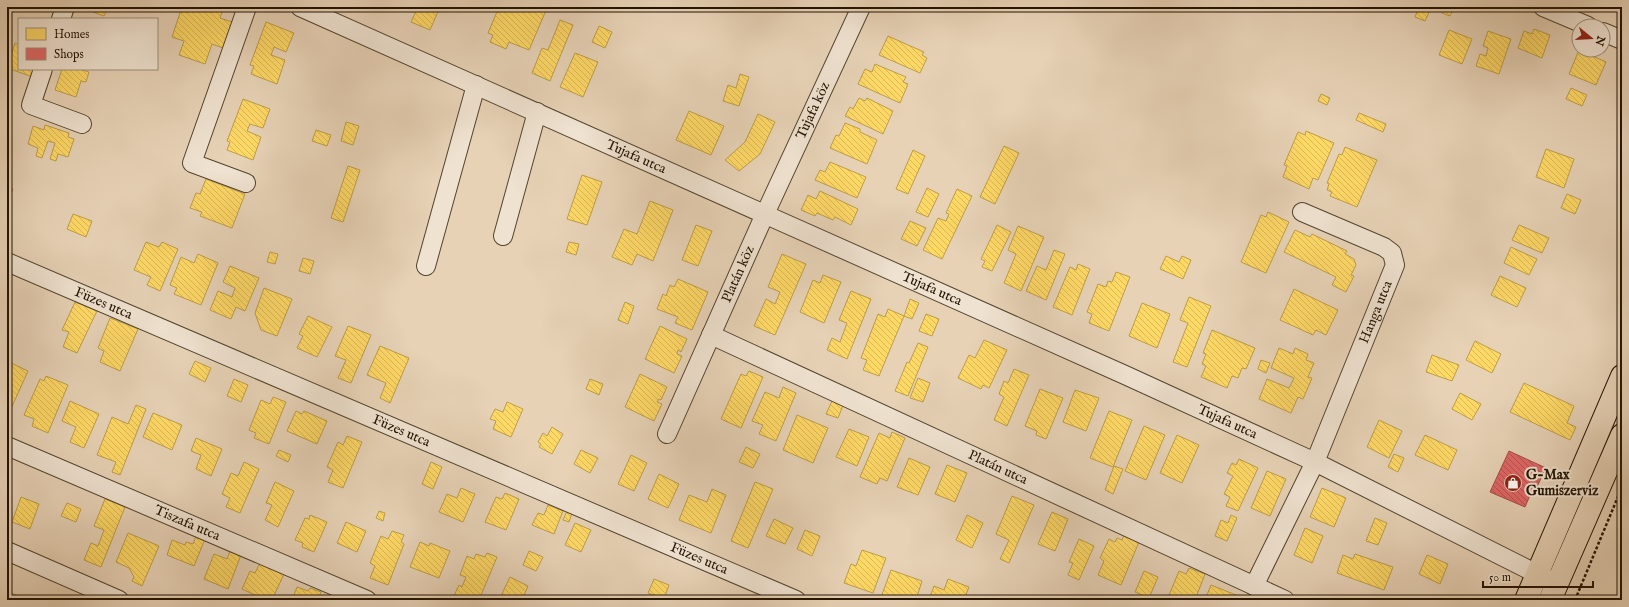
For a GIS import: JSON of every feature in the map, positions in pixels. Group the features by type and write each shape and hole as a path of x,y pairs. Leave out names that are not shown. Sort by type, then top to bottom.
{"main road":[{"path":"1526,600 1622,376"},
{"path":"1553,592 1622,435"}],"street":[{"path":"61,18 65,7"},
{"path":"246,183 192,163 247,7"},
{"name":"Tujafa utca","path":"300,7 1132,378 1315,462 1537,574 1553,592"},
{"name":"Tujafa köz","path":"765,214 861,7"},
{"path":"1543,7 1570,12"},
{"path":"1611,35 1622,40"},
{"path":"43,70 31,105 82,124"},
{"path":"426,266 476,85"},
{"path":"503,236 537,112"},
{"name":"Hanga utca","path":"1254,586 1315,462 1395,265 1392,253 1384,247 1302,212"},
{"name":"Platán köz","path":"667,434 765,214"},
{"name":"Füzes utca","path":"7,262 796,600"},
{"name":"Platán utca","path":"711,335 1285,600"},
{"name":"Tiszafa utca","path":"7,446 367,600"},
{"path":"7,551 119,600"}],"path":[{"path":"1575,600 1622,487"}],"building: Homes":[{"path":"82,7 108,7 104,16"},
{"path":"182,7 194,11 196,7 207,7 222,12 220,18 232,22 223,48 212,44 205,64 179,55 184,41 172,37"},
{"path":"418,7 440,7 430,30 411,22"},
{"path":"499,7 516,7 521,9 521,7 547,8 529,50 509,42 506,49 490,42 493,35 488,33"},
{"path":"1419,7 1440,7 1438,11 1431,8 1425,21 1415,17"},
{"path":"1444,7 1454,7 1450,16 1442,13"},
{"path":"560,20 573,25 550,81 532,73 542,48 548,50"},
{"path":"266,22 294,33 286,52 274,47 271,55 285,60 277,84 251,74 254,66 250,65"},
{"path":"599,26 612,32 605,48 592,42"},
{"path":"1534,29 1550,35 1542,58 1518,48 1524,31 1532,34"},
{"path":"1449,30 1472,39 1462,64 1439,55"},
{"path":"1488,31 1511,39 1499,74 1476,66 1480,54 1486,56 1488,48 1483,46"},
{"path":"888,36 924,52 922,55 927,58 920,73 879,55"},
{"path":"15,43 18,44 18,70 36,70 33,77 7,68"},
{"path":"575,53 598,62 583,97 560,87"},
{"path":"1576,58 1597,58 1606,62 1596,85 1569,74"},
{"path":"875,64 906,77 903,82 908,84 900,103 858,84 865,69 872,72"},
{"path":"62,70 82,70 89,72 86,82 81,81 76,97 55,90"},
{"path":"740,74 749,77 739,106 723,101 728,85 736,88"},
{"path":"1571,88 1587,95 1582,106 1566,99"},
{"path":"1321,94 1330,98 1327,105 1318,101"},
{"path":"859,98 865,101 867,98 893,111 883,134 845,116 850,107 853,109"},
{"path":"243,99 270,109 263,128 250,124 247,131 261,137 253,160 227,150 230,142 227,141"},
{"path":"689,111 724,126 711,155 676,140"},
{"path":"1359,113 1386,124 1383,132 1356,120"},
{"path":"758,114 775,122 760,154 739,171 725,160 745,142"},
{"path":"346,122 359,126 353,145 341,141"},
{"path":"845,123 860,129 860,132 877,140 867,164 830,148 836,135 839,136"},
{"path":"45,125 69,133 68,137 74,139 68,157 58,154 56,161 50,159 55,143 48,141 42,158 36,156 38,148 28,144 33,126 44,130"},
{"path":"316,130 331,135 327,146 312,141"},
{"path":"1306,131 1334,143 1318,180 1313,178 1309,189 1283,177 1287,166 1284,165 1298,132 1305,135"},
{"path":"1004,146 1019,153 995,204 980,197"},
{"path":"1345,147 1377,160 1357,207 1330,196 1332,192 1327,190 1329,184 1327,183 1339,154 1342,155"},
{"path":"1546,149 1574,159 1564,188 1536,177"},
{"path":"913,150 925,156 908,194 896,189"},
{"path":"830,162 866,177 857,198 815,180 820,170 825,172"},
{"path":"348,166 360,170 343,222 331,218"},
{"path":"582,175 602,182 587,225 567,219"},
{"path":"206,179 245,194 232,228 200,216 202,212 190,208 196,193 200,194"},
{"path":"7,186 13,189 7,204"},
{"path":"927,188 939,194 928,217 916,212"},
{"path":"957,189 972,196 942,259 923,250 938,218 946,221 949,214 946,213"},
{"path":"820,191 858,209 851,225 835,217 833,220 817,213 815,216 801,210 808,195 816,199"},
{"path":"1567,194 1581,200 1575,214 1561,208"},
{"path":"650,201 673,210 653,261 637,254 632,265 612,257 624,229 637,234"},
{"path":"1268,212 1289,222 1266,273 1241,262 1261,215 1266,217"},
{"path":"73,214 92,221 86,237 67,229"},
{"path":"910,221 926,228 917,246 901,239"},
{"path":"696,225 712,231 698,266 682,260"},
{"path":"997,225 1011,232 992,271 982,267 985,261 981,259"},
{"path":"1519,225 1549,238 1542,253 1512,240"},
{"path":"1018,226 1044,237 1021,291 1004,283 1016,254 1008,250"},
{"path":"1295,230 1310,237 1312,234 1347,251 1345,254 1354,259 1356,265 1351,275 1354,276 1346,292 1332,285 1336,277 1284,252"},
{"path":"146,242 159,247 162,242 178,249 160,291 147,285 151,277 134,270"},
{"path":"569,242 579,244 576,255 566,252"},
{"path":"1511,247 1537,259 1529,275 1504,263"},
{"path":"1054,250 1065,254 1046,300 1026,291 1037,266 1046,270"},
{"path":"270,252 278,254 275,264 267,262"},
{"path":"198,254 218,263 201,305 174,294 177,288 170,285 181,257 194,263"},
{"path":"782,254 806,264 775,335 754,326 766,299 775,304 780,292 768,287"},
{"path":"1166,256 1179,262 1182,256 1191,260 1183,279 1160,269"},
{"path":"303,258 314,261 310,274 299,271"},
{"path":"1078,264 1090,269 1072,315 1053,307 1070,267 1076,270"},
{"path":"230,266 259,278 245,311 236,307 231,319 210,310 218,291 232,297 235,288 223,282"},
{"path":"1116,272 1130,277 1109,331 1089,323 1092,314 1087,312 1098,284 1106,287 1108,281 1112,282"},
{"path":"823,275 841,282 824,323 800,312 813,280 820,283"},
{"path":"1500,276 1526,288 1517,307 1491,295"},
{"path":"678,279 708,292 692,330 675,323 678,317 657,309 663,294 666,296 670,285 674,287"},
{"path":"264,288 292,299 277,336 261,330 255,313"},
{"path":"1294,289 1338,310 1326,335 1316,330 1313,335 1280,320"},
{"path":"851,291 871,299 847,359 827,350 832,338 840,342 847,323 839,320"},
{"path":"1189,297 1211,306 1187,367 1173,362 1188,323 1180,320"},
{"path":"910,299 919,303 912,319 904,316"},
{"path":"75,302 97,311 77,353 63,347 69,332 62,330"},
{"path":"625,302 634,306 628,324 618,320"},
{"path":"1142,303 1170,314 1157,348 1129,336"},
{"path":"888,309 904,316 879,376 863,370 867,360 861,358 878,314 885,317"},
{"path":"926,314 939,319 932,336 919,331"},
{"path":"308,316 332,327 317,357 297,348 303,336 299,334"},
{"path":"110,318 138,329 120,371 100,362 104,351 98,348"},
{"path":"348,326 371,335 351,383 338,378 346,360 335,356"},
{"path":"660,326 687,339 681,352 678,350 677,354 682,356 674,373 645,359"},
{"path":"1212,330 1255,348 1246,369 1242,368 1238,378 1232,376 1227,388 1201,377 1206,366 1202,364 1206,354 1203,353"},
{"path":"984,340 1007,350 989,388 983,385 981,389 958,378 969,355 975,358"},
{"path":"1475,341 1501,354 1492,373 1466,360"},
{"path":"918,343 928,347 908,396 895,391 907,362 909,363"},
{"path":"380,346 409,358 390,403 380,398 386,383 367,375"},
{"path":"1279,348 1293,354 1295,348 1308,354 1306,360 1314,363 1308,377 1312,378 1303,399 1298,397 1291,413 1259,399 1267,379 1289,388 1294,378 1271,368"},
{"path":"1432,355 1459,365 1452,381 1426,372"},
{"path":"1261,360 1270,363 1266,373 1258,369"},
{"path":"195,361 211,368 205,382 189,374"},
{"path":"11,363 28,371 10,411 7,410 7,372"},
{"path":"1014,369 1029,375 1007,426 994,420 1004,397 999,394 1004,381 1008,383"},
{"path":"749,371 763,377 741,428 721,419 741,374 746,376"},
{"path":"640,374 667,387 661,400 659,399 657,402 662,404 654,421 625,407"},
{"path":"46,376 68,385 48,433 32,426 34,419 24,415 40,379 44,381"},
{"path":"918,378 930,383 923,402 910,398"},
{"path":"234,379 248,385 241,402 227,396"},
{"path":"590,379 603,384 599,395 586,389"},
{"path":"1524,383 1574,406 1567,423 1576,427 1570,440 1510,412"},
{"path":"783,387 796,393 776,441 759,434 763,425 752,421 765,392 779,398"},
{"path":"1040,389 1063,398 1046,439 1036,435 1037,431 1025,426"},
{"path":"1075,390 1099,398 1086,431 1063,422"},
{"path":"1460,393 1481,404 1472,420 1452,409"},
{"path":"273,397 286,402 269,444 254,438 256,433 249,430 261,400 270,404"},
{"path":"833,399 844,403 838,418 826,414"},
{"path":"70,401 99,414 84,448 70,442 76,427 62,421"},
{"path":"507,402 523,409 511,437 493,429 496,421 490,419 495,409 503,412"},
{"path":"136,405 146,409 120,475 112,472 116,462 97,455 112,417 128,424"},
{"path":"296,411 302,414 304,411 327,421 317,444 287,431"},
{"path":"1109,411 1132,420 1113,467 1090,458"},
{"path":"153,413 182,425 172,450 143,437"},
{"path":"797,415 828,428 813,463 783,450"},
{"path":"1379,420 1402,431 1389,458 1367,447"},
{"path":"1144,426 1165,435 1146,480 1125,471"},
{"path":"552,427 563,434 552,454 539,447 541,444 538,442 543,433 547,436"},
{"path":"849,429 869,437 857,466 836,457"},
{"path":"892,432 905,438 887,481 880,478 877,484 860,477 879,433 890,438"},
{"path":"1177,435 1199,445 1182,483 1160,473"},
{"path":"1425,435 1457,450 1448,470 1415,455"},
{"path":"347,436 362,442 343,488 328,482 333,470 327,467 338,442 343,445"},
{"path":"196,438 222,449 211,476 196,469 201,455 191,451"},
{"path":"746,447 760,454 753,468 739,462"},
{"path":"279,450 291,455 288,462 276,456"},
{"path":"581,450 598,458 590,473 574,464"},
{"path":"1394,454 1404,458 1398,472 1388,467"},
{"path":"631,455 647,463 634,491 618,484"},
{"path":"909,458 930,467 918,495 897,487"},
{"path":"1239,459 1258,468 1238,511 1226,506 1230,497 1224,494 1233,476 1227,473 1232,463 1236,465"},
{"path":"244,462 259,469 240,513 226,507 230,498 222,494 231,473 238,476"},
{"path":"431,462 442,467 433,489 422,484"},
{"path":"947,465 967,473 955,502 935,494"},
{"path":"1114,466 1123,469 1113,494 1105,490"},
{"path":"1267,471 1286,479 1270,516 1251,508"},
{"path":"659,474 679,484 668,508 648,499"},
{"path":"275,482 294,491 278,527 265,520 272,505 266,503"},
{"path":"755,482 773,489 748,548 731,541"},
{"path":"461,488 475,494 463,522 439,512 447,494 457,498"},
{"path":"1322,488 1346,498 1334,527 1310,517"},
{"path":"712,489 726,495 711,533 679,520 689,495 707,502"},
{"path":"505,493 519,499 506,530 485,522 496,497 502,499"},
{"path":"1012,496 1034,505 1009,563 1000,559 1009,540 996,534"},
{"path":"21,497 39,504 30,529 12,522"},
{"path":"105,499 125,507 101,567 84,560 91,543 98,546 104,530 94,526"},
{"path":"67,503 81,509 76,522 61,516"},
{"path":"548,505 563,511 554,534 532,525 538,513 544,515"},
{"path":"379,511 385,513 383,521 376,518"},
{"path":"567,511 572,513 569,522 563,520"},
{"path":"1052,512 1068,519 1055,551 1038,544"},
{"path":"310,515 327,522 314,552 302,547 303,543 295,540 305,518 309,519"},
{"path":"967,515 983,523 972,548 956,540"},
{"path":"1231,515 1237,518 1227,541 1215,536 1221,520 1228,523"},
{"path":"1375,518 1387,523 1378,545 1366,541"},
{"path":"774,519 793,528 785,544 766,536"},
{"path":"346,522 366,531 357,552 337,543"},
{"path":"575,523 591,530 581,552 565,545"},
{"path":"1305,528 1323,536 1312,563 1294,555"},
{"path":"805,530 820,536 812,556 797,549"},
{"path":"392,531 404,535 401,542 404,544 388,585 370,578 375,566 370,563 381,536 388,539"},
{"path":"128,533 159,546 142,586 132,581 134,577 129,568 116,562"},
{"path":"1124,535 1139,542 1121,585 1098,575 1104,561 1100,558 1109,539 1115,542 1117,538 1122,540"},
{"path":"196,536 205,539 194,566 167,555 172,540 185,545 186,542 193,544"},
{"path":"1079,539 1094,546 1079,580 1068,575 1073,563 1069,562"},
{"path":"420,542 429,546 430,543 450,551 439,578 410,567"},
{"path":"862,550 886,558 873,593 844,583 851,564 856,566"},
{"path":"230,551 241,555 228,589 204,579 214,554 227,559"},
{"path":"529,551 543,557 536,571 523,565"},
{"path":"487,553 497,557 479,600 452,600 459,585 462,587 466,577 460,575 467,556 474,559 476,554 485,557"},
{"path":"1355,554 1393,567 1384,590 1337,573 1343,555 1353,559"},
{"path":"1427,555 1448,564 1440,584 1419,574"},
{"path":"260,563 284,574 272,600 266,600 242,589 250,571 255,573"},
{"path":"1189,568 1205,574 1195,600 1167,600 1179,571 1186,574"},
{"path":"891,570 922,581 916,600 880,600"},
{"path":"1144,571 1158,577 1149,598 1135,592"},
{"path":"510,577 528,586 522,600 499,600"},
{"path":"654,579 669,585 664,599 648,593"},
{"path":"948,579 969,587 964,600 929,600 934,586 944,590"},
{"path":"1211,585 1236,595 1234,600 1205,600"},
{"path":"297,587 308,591 310,588 321,592 318,600 292,600"},
{"path":"7,592 23,597 22,600 7,600"}],"building: Shops":[{"path":"1509,451 1546,468 1534,493 1531,493 1525,507 1490,492"}],"place":[{"name":"G-Max Gumiszerviz","path":"1513,483"}]}
